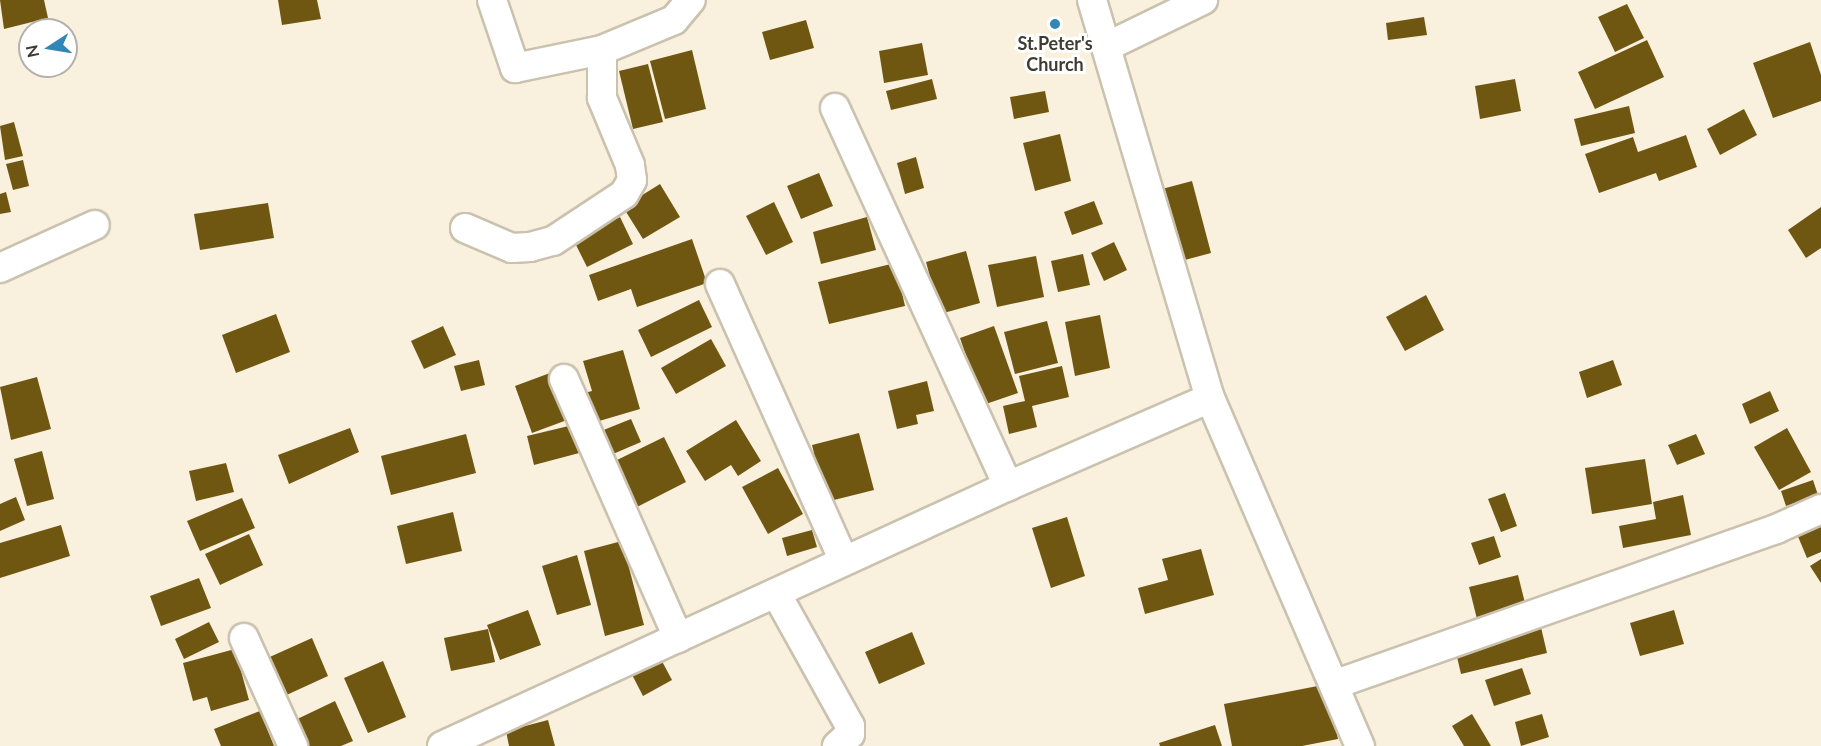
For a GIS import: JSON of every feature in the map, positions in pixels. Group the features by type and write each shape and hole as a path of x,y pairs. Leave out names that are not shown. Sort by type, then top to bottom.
{"street":[{"path":"492,0 515,68 602,50 674,20 691,0"},
{"path":"1092,0 1210,398 1336,684 1360,746"},
{"path":"1106,47 1203,0"},
{"path":"465,228 512,248 530,247 554,241 624,194 632,180 630,165 602,98 602,50"},
{"path":"835,108 1008,486"},
{"path":"0,268 95,225"},
{"path":"720,284 844,561"},
{"path":"564,379 678,638"},
{"path":"442,746 1008,486 1210,398"},
{"path":"1336,684 1776,529 1821,509"},
{"path":"776,593 850,726 850,734 837,746"},
{"path":"244,638 293,746"}],"building":[{"path":"0,0 44,0 48,18 18,18 18,26 4,29"},
{"path":"278,0 317,0 321,19 282,25"},
{"path":"1627,4 1644,38 1615,52 1598,17"},
{"path":"1424,17 1427,35 1388,40 1386,23"},
{"path":"806,20 814,48 770,60 762,32"},
{"path":"1647,40 1664,77 1595,109 1578,72"},
{"path":"1810,42 1821,75 1821,101 1773,118 1753,63"},
{"path":"922,43 928,75 884,83 879,51"},
{"path":"692,50 706,109 665,119 650,61"},
{"path":"648,64 663,122 633,129 619,71"},
{"path":"932,79 937,99 891,110 886,91"},
{"path":"1515,79 1521,111 1480,119 1475,86"},
{"path":"1045,91 1049,112 1014,119 1010,97"},
{"path":"1629,106 1635,133 1581,146 1574,119"},
{"path":"1744,109 1757,135 1720,155 1707,129"},
{"path":"14,122 23,156 5,160 0,126"},
{"path":"1060,134 1071,181 1035,191 1023,143"},
{"path":"1686,135 1697,167 1659,181 1656,173 1599,193 1585,154 1633,137 1638,152"},
{"path":"916,157 924,188 905,194 897,163"},
{"path":"23,160 29,186 13,190 6,164"},
{"path":"819,173 833,206 801,219 787,186"},
{"path":"1192,181 1211,253 1181,261 1162,189"},
{"path":"660,184 680,217 643,239 623,207"},
{"path":"6,192 11,212 0,214 0,194"},
{"path":"1094,201 1103,224 1072,235 1064,212"},
{"path":"774,202 793,242 766,255 746,216"},
{"path":"268,203 274,238 200,250 194,214"},
{"path":"1821,207 1821,248 1806,258 1788,230"},
{"path":"620,217 633,244 587,267 573,239"},
{"path":"867,217 876,250 821,264 813,232"},
{"path":"692,239 707,283 637,307 631,289 598,301 589,275"},
{"path":"1114,242 1127,270 1104,281 1091,253"},
{"path":"966,251 980,303 940,314 926,262"},
{"path":"1083,254 1090,285 1058,292 1051,261"},
{"path":"1036,256 1044,297 997,307 988,265"},
{"path":"895,263 905,306 829,324 818,282"},
{"path":"1426,295 1444,330 1405,351 1386,317"},
{"path":"699,300 712,327 651,357 638,330"},
{"path":"276,314 290,352 236,373 222,335"},
{"path":"1100,315 1110,368 1075,376 1065,322"},
{"path":"1047,321 1058,363 1015,374 1004,332"},
{"path":"443,326 456,355 424,369 411,341"},
{"path":"994,326 1018,393 983,405 960,338"},
{"path":"711,339 726,366 676,394 661,368"},
{"path":"623,350 640,409 589,424 580,394 592,391 583,361"},
{"path":"479,360 485,385 461,391 454,366"},
{"path":"1613,360 1622,385 1587,398 1579,372"},
{"path":"1062,366 1069,397 1032,406 1037,427 1009,434 1003,406 1025,401 1019,376"},
{"path":"550,373 567,420 532,433 515,386"},
{"path":"37,377 51,429 11,440 0,387"},
{"path":"927,381 934,411 916,415 918,424 897,429 888,391"},
{"path":"1770,391 1779,411 1750,424 1742,404"},
{"path":"631,419 641,442 606,457 596,433"},
{"path":"736,420 761,461 738,476 731,465 705,481 686,451"},
{"path":"577,424 583,452 534,465 527,436"},
{"path":"350,428 359,452 289,484 278,455"},
{"path":"1787,428 1811,472 1779,490 1754,447"},
{"path":"859,433 874,490 826,502 812,445"},
{"path":"466,434 476,473 391,495 381,456"},
{"path":"1696,434 1705,454 1677,465 1668,445"},
{"path":"664,437 686,482 637,507 615,461"},
{"path":"42,451 54,499 27,506 14,459"},
{"path":"1645,459 1652,504 1592,514 1585,468"},
{"path":"226,463 234,492 196,501 189,471"},
{"path":"778,468 803,514 768,534 742,487"},
{"path":"1813,480 1818,495 1786,506 1781,491"},
{"path":"1505,493 1517,526 1501,532 1488,499"},
{"path":"1683,495 1691,535 1623,548 1619,526 1656,519 1653,502"},
{"path":"16,497 25,520 0,531 0,504"},
{"path":"242,498 255,528 200,551 187,521"},
{"path":"453,512 462,551 406,564 397,526"},
{"path":"1821,515 1821,552 1807,558 1794,527"},
{"path":"1067,517 1085,576 1051,588 1032,528"},
{"path":"61,525 70,556 0,578 0,543"},
{"path":"812,530 817,547 787,556 782,538"},
{"path":"249,534 263,565 220,585 205,554"},
{"path":"1494,536 1501,557 1479,565 1471,543"},
{"path":"622,541 644,625 605,636 584,551"},
{"path":"1201,549 1214,595 1145,614 1138,588 1168,580 1162,559"},
{"path":"577,555 591,605 557,615 542,566"},
{"path":"1821,559 1821,583 1810,566"},
{"path":"1518,575 1526,607 1477,619 1469,587"},
{"path":"199,578 211,608 161,626 150,596"},
{"path":"528,610 541,645 500,660 487,625"},
{"path":"1674,610 1684,644 1640,656 1630,623"},
{"path":"209,622 219,642 184,659 175,639"},
{"path":"1540,623 1547,653 1461,674 1454,644"},
{"path":"488,629 495,662 451,671 444,638"},
{"path":"912,632 925,664 879,684 865,652"},
{"path":"312,638 328,676 280,698 263,660"},
{"path":"235,649 249,700 211,711 207,697 193,701 183,663"},
{"path":"656,650 672,680 643,696 627,665"},
{"path":"383,661 406,717 368,733 344,678"},
{"path":"1522,668 1531,694 1494,706 1485,680"},
{"path":"1328,684 1338,739 1302,746 1232,746 1224,704"},
{"path":"335,701 353,741 341,746 302,746 291,722"},
{"path":"260,711 274,746 221,746 214,729"},
{"path":"1472,714 1491,746 1464,746 1452,726"},
{"path":"1542,714 1549,737 1521,746 1515,722"},
{"path":"548,720 555,746 509,746 506,731"},
{"path":"1215,725 1222,746 1160,746 1159,743"}],"place":[{"name":"St.Peter's Church","path":"1055,24"}]}
